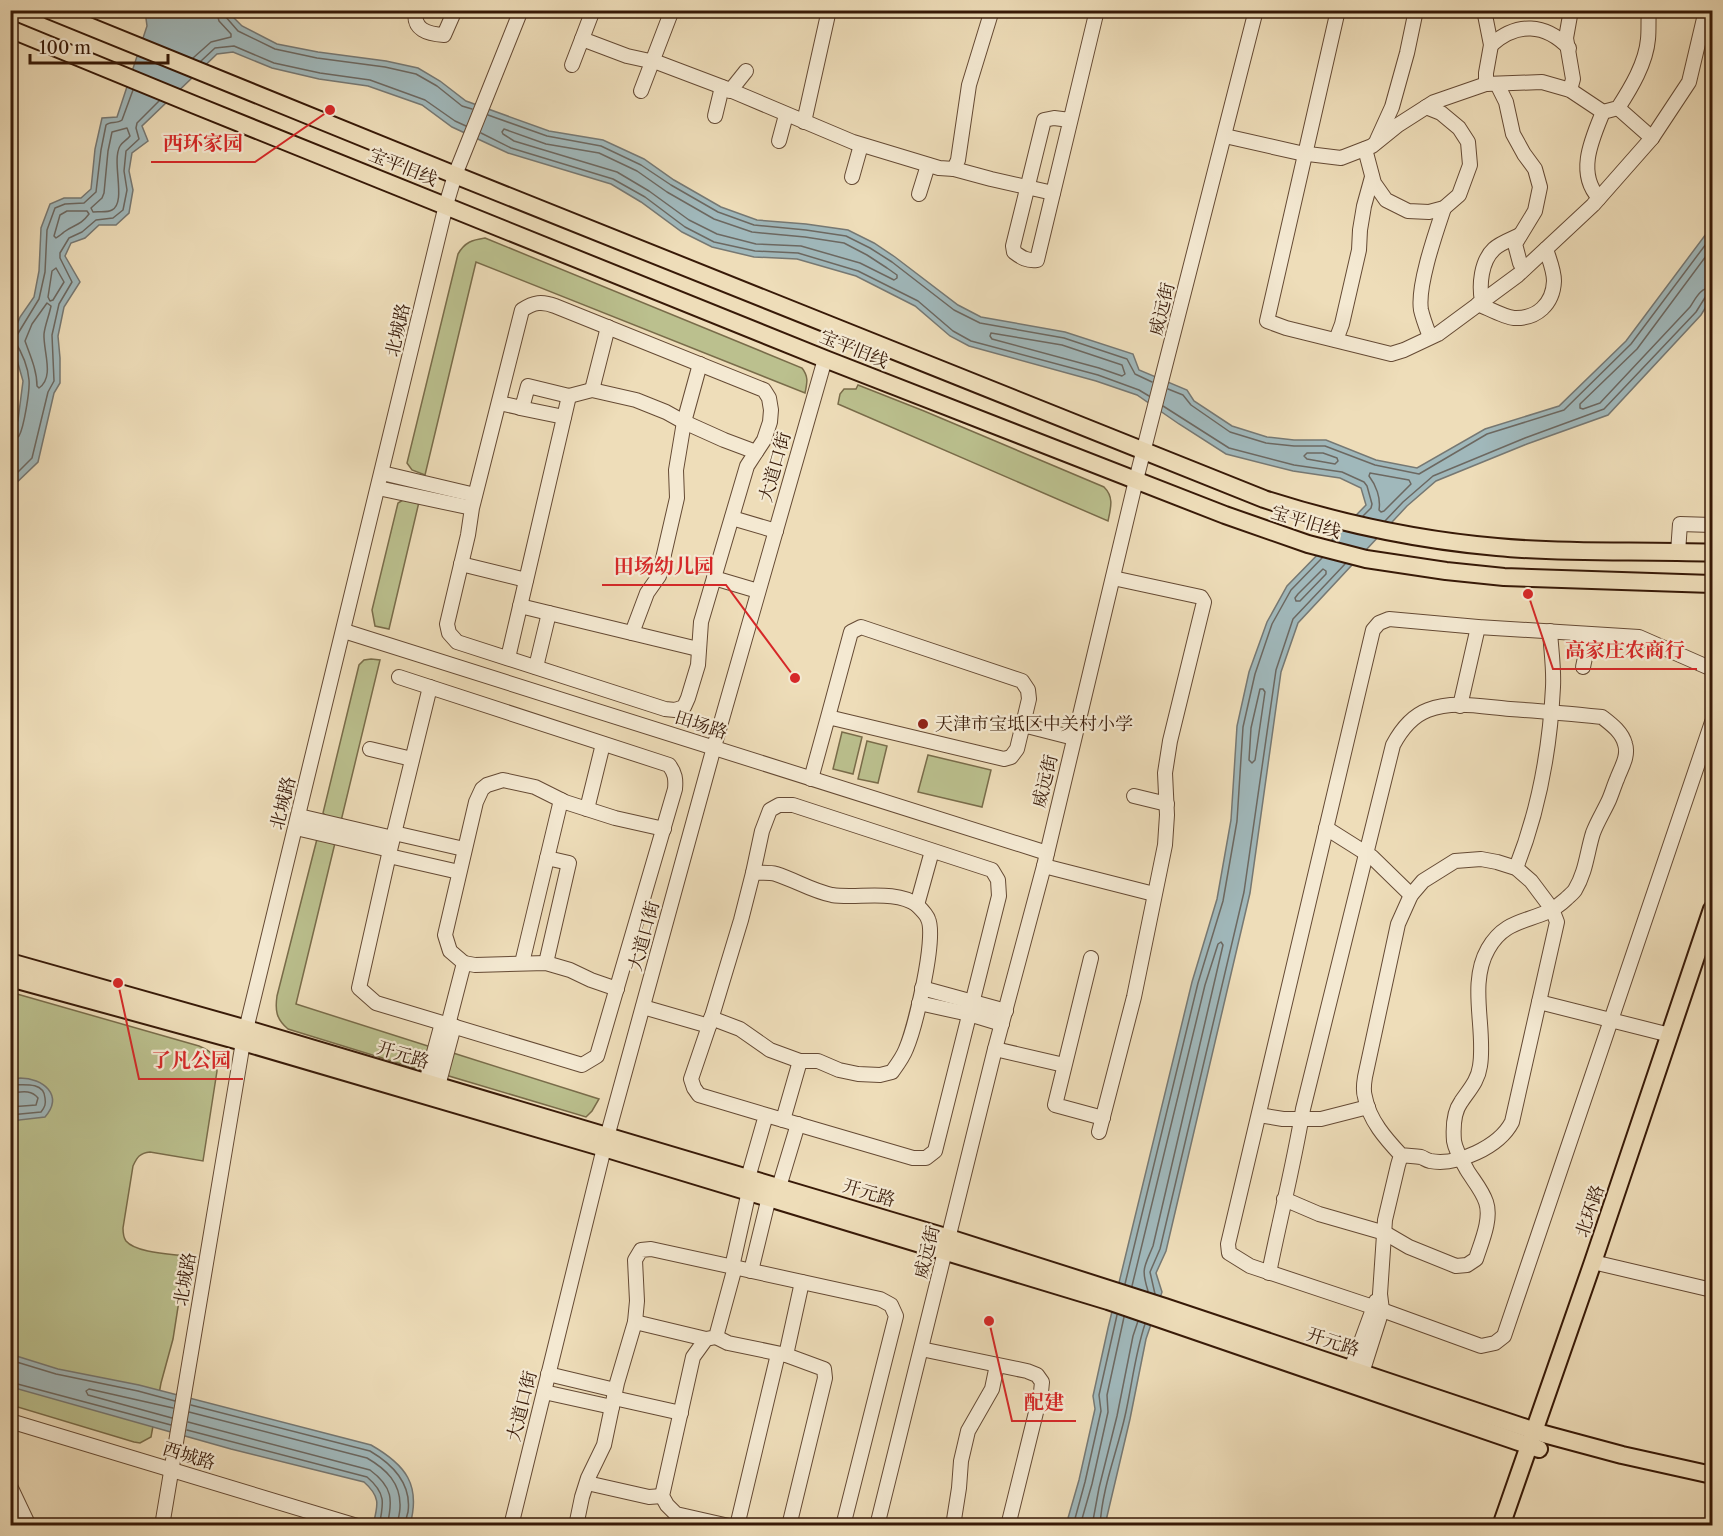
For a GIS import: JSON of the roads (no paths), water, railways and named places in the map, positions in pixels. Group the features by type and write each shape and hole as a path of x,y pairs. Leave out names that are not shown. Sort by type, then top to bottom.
{"main road":[{"name":"宝平旧线","path":"49,10 1264,499 1388,533 1462,544 1534,550 1713,553"},
{"name":"宝平旧线","path":"10,29 825,359 1226,515 1308,544 1366,559 1504,577 1713,584"},
{"name":"北环路","path":"1597,1263 1713,909"},
{"name":"北环路","path":"1513,1526 1537,1440 1597,1263 1713,938"},
{"name":"开元路","path":"10,962 245,1036 947,1244 1109,1295 1537,1440 1622,1455 1713,1475"},
{"name":"开元路","path":"10,978 432,1084 606,1142"},
{"name":"开元路","path":"1163,1313 1356,1371 1537,1440"},
{"name":"北环路","path":"1501,1526 1537,1440"}],"street":[{"path":"416,10 414,19 419,28 433,34 444,35 455,10"},
{"name":"北城路","path":"162,1526 245,1036 446,206 455,175 521,10"},
{"path":"572,65 593,10"},
{"path":"641,91 672,10"},
{"path":"804,122 829,10"},
{"path":"954,169 958,160 969,85 992,10"},
{"path":"1070,120 1054,118 1044,120 1013,246 1014,252 1030,261 1037,260 1097,10"},
{"name":"威远街","path":"878,1526 995,1049 1045,860 1136,480 1256,10"},
{"path":"1338,10 1267,321 1286,328 1390,354 1438,334 1480,303 1524,270 1599,198 1652,138 1689,82 1706,10"},
{"path":"1416,10 1392,107 1370,146 1374,183 1386,200 1408,211 1429,212 1444,208 1459,195 1470,165 1468,142 1459,128 1441,113 1426,107"},
{"path":"1484,10 1491,45 1486,73 1491,84 1506,102 1514,134 1535,169 1540,187 1534,211 1515,244 1524,270"},
{"path":"1570,90 1573,79 1566,38 1571,10"},
{"path":"1224,135 1305,154 1341,158 1370,146 1434,102 1491,84 1542,82 1570,90 1603,112 1618,108 1629,92 1645,56 1649,10"},
{"path":"1491,45 1514,30 1528,28 1552,34 1569,48"},
{"path":"582,39 726,89 861,145 939,168 954,169 990,180 1053,193"},
{"path":"715,116 726,89 746,71"},
{"path":"1618,108 1652,138"},
{"path":"1599,198 1593,192 1587,172 1587,157 1603,112"},
{"path":"779,141 786,115"},
{"path":"852,177 861,145"},
{"path":"919,194 928,165"},
{"path":"1336,340 1342,324 1359,250 1363,214 1372,177"},
{"path":"1430,338 1421,310 1420,294 1433,239 1444,208"},
{"path":"1480,303 1485,262 1494,249 1520,235"},
{"path":"1480,303 1511,318 1528,317 1542,309 1550,297 1554,282 1546,249"},
{"path":"544,302 700,364 764,390 769,398 771,422 764,440 747,465 701,622 698,665 684,707 675,710 665,709 457,642 449,633 447,624 474,501 522,310 531,304 544,302"},
{"path":"592,390 608,327"},
{"name":"大道口街","path":"511,1526 606,1142 714,747 825,359"},
{"path":"632,633 647,593 658,576 661,565 677,498 676,470 684,422 700,364"},
{"path":"520,408 522,408 528,386 569,396 592,390 636,400 756,452"},
{"path":"508,658 569,396"},
{"path":"499,404 564,417"},
{"path":"382,473 474,501"},
{"path":"378,488 474,501"},
{"path":"732,518 776,531"},
{"path":"1678,552 1680,524 1713,525"},
{"path":"461,564 526,580"},
{"path":"714,578 758,591"},
{"path":"1100,1132 1134,997 1165,845 1167,804 1165,772 1170,741 1204,602 1201,597 1113,578"},
{"path":"520,606 698,649"},
{"path":"530,690 549,613"},
{"path":"1713,669 1640,637 1389,619 1379,623 1373,630 1258,1115 1228,1244 1228,1253 1250,1266 1269,1273 1481,1346 1495,1343 1504,1336 1713,722"},
{"path":"811,779 851,632 861,627 1022,681 1028,690 1029,699 1017,749 1011,757 1004,759 828,717"},
{"path":"1460,706 1478,627"},
{"name":"田场路","path":"344,631 714,747 1045,860 1154,894"},
{"path":"1516,868 1539,798 1553,684 1550,631"},
{"path":"1583,667 1590,634"},
{"path":"399,677 430,687 603,744 669,765 673,771 676,780 675,789 597,1056 582,1065 376,1003 359,988 430,687"},
{"path":"629,697 633,683"},
{"path":"1269,1273 1284,1199 1302,1119 1393,745 1400,733 1412,720 1428,710 1444,706 1602,717 1618,731 1626,745 1624,762 1594,831 1587,863 1575,890 1563,902 1542,916 1512,925 1498,934 1482,964 1478,988 1482,1034 1480,1066 1478,1077 1460,1103 1455,1115 1455,1145 1460,1158 1486,1202 1487,1221 1476,1259 1467,1265 1456,1266 1409,1247 1385,1233 1319,1214 1284,1199"},
{"path":"1023,725 1074,738"},
{"path":"587,809 603,744"},
{"path":"370,749 412,759"},
{"path":"617,989 591,980 570,969 546,963 475,965 464,963 450,951 445,935 476,802 482,789 503,780 535,787 561,800 615,818 664,829"},
{"path":"1134,796 1167,804"},
{"path":"522,963 561,800"},
{"path":"779,805 793,805 992,870 998,880 999,896 935,1151 926,1158 914,1158 699,1095 694,1088 691,1079 753,873 762,831 770,810 779,805"},
{"path":"297,822 392,844 465,849"},
{"path":"1326,828 1367,853 1411,894"},
{"path":"392,844 459,872"},
{"path":"917,905 932,851"},
{"path":"546,963 569,863 547,858"},
{"path":"1481,859 1516,868 1531,881 1552,909 1557,922 1512,1122 1507,1133 1473,1155 1448,1161 1431,1161 1401,1155 1381,1131 1364,1096 1365,1077 1398,924 1411,894 1423,881 1455,861 1481,859"},
{"path":"643,1007 740,1029 770,1050 800,1061 818,1061 839,1070 858,1074 880,1075 892,1072 906,1049 919,1003 931,937 929,920 917,905 888,896 832,895 776,874 753,873"},
{"path":"1091,958 1055,1105 1103,1118"},
{"path":"432,1084 464,963"},
{"path":"922,988 971,1008 1004,1018"},
{"path":"1539,1002 1670,1035"},
{"path":"919,1003 971,1008"},
{"path":"995,1049 1064,1065"},
{"path":"783,1120 800,1061"},
{"path":"1258,1115 1283,1119 1321,1119 1368,1107"},
{"path":"729,1526 675,1520 662,1496 693,1357 711,1338 733,1267 749,1184 766,1115"},
{"path":"751,1271 774,1192 798,1124"},
{"path":"1356,1371 1378,1309 1385,1220 1401,1155"},
{"path":"576,1526 587,1482 604,1445 635,1322 637,1301 635,1260 641,1250 651,1249 667,1258 733,1267 880,1299 891,1305 896,1316 843,1526"},
{"path":"1597,1263 1713,1290"},
{"path":"737,1526 802,1282"},
{"path":"635,1322 782,1354 824,1370 825,1378 789,1526"},
{"path":"921,1349 1037,1374 1042,1382 1008,1526"},
{"path":"953,1526 961,1461 968,1431 992,1389 997,1365"},
{"path":"548,1374 614,1398 681,1413"},
{"path":"544,1392 614,1398"},
{"name":"西城路","path":"10,1421 357,1526"},
{"path":"587,1482 649,1497 662,1496"},
{"path":"10,1486 29,1526"}],"water":[{"path":"145,11 227,11 242,26 277,44 418,68 466,101 549,131 603,140 644,159 674,180 721,207 757,220 848,230 874,243 958,305 981,317 1065,332 1133,354 1139,370 1187,390 1194,401 1232,426 1267,437 1326,440 1376,460 1417,468 1485,429 1559,406 1626,341 1712,226 1712,297 1701,315 1608,415 1527,444 1436,481 1407,506 1298,623 1281,672 1250,893 1166,1251 1156,1273 1162,1292 1146,1339 1105,1525 1066,1525 1095,1409 1093,1396 1108,1328 1192,982 1217,899 1231,820 1237,726 1249,672 1267,622 1287,586 1366,505 1361,488 1340,478 1293,471 1226,454 1137,395 1096,381 969,346 950,336 915,306 856,276 797,259 754,257 712,247 682,232 641,202 611,184 508,153 452,127 422,105 368,86 319,79 272,68 233,52 217,54 142,126 148,141 132,153 129,171 133,190 129,213 116,225 99,225 85,238 71,243 65,256 80,282 64,307 58,336 60,383 54,393 38,462 11,488 10,440 18,420 23,381 11,339 20,317 34,297 39,271 41,228 50,204 64,198 81,198 91,189 95,149 102,118 117,117 147,26"},
{"path":"20,1078 36,1081 48,1089 52,1095 50,1109 45,1117 11,1121 11,1080"},
{"path":"10,1354 58,1369 139,1385 371,1445 393,1460 408,1478 413,1498 410,1525 373,1525 376,1497 364,1482 231,1449 11,1387"}],"place":[{"name":"西环家园","path":"330,110"},
{"name":"高家庄农商行","path":"1528,594"},
{"name":"田场幼儿园","path":"795,678"},
{"name":"天津市宝坻区中关村小学","path":"923,724"},
{"name":"了凡公园","path":"118,983"},
{"name":"配建","path":"989,1321"}]}
